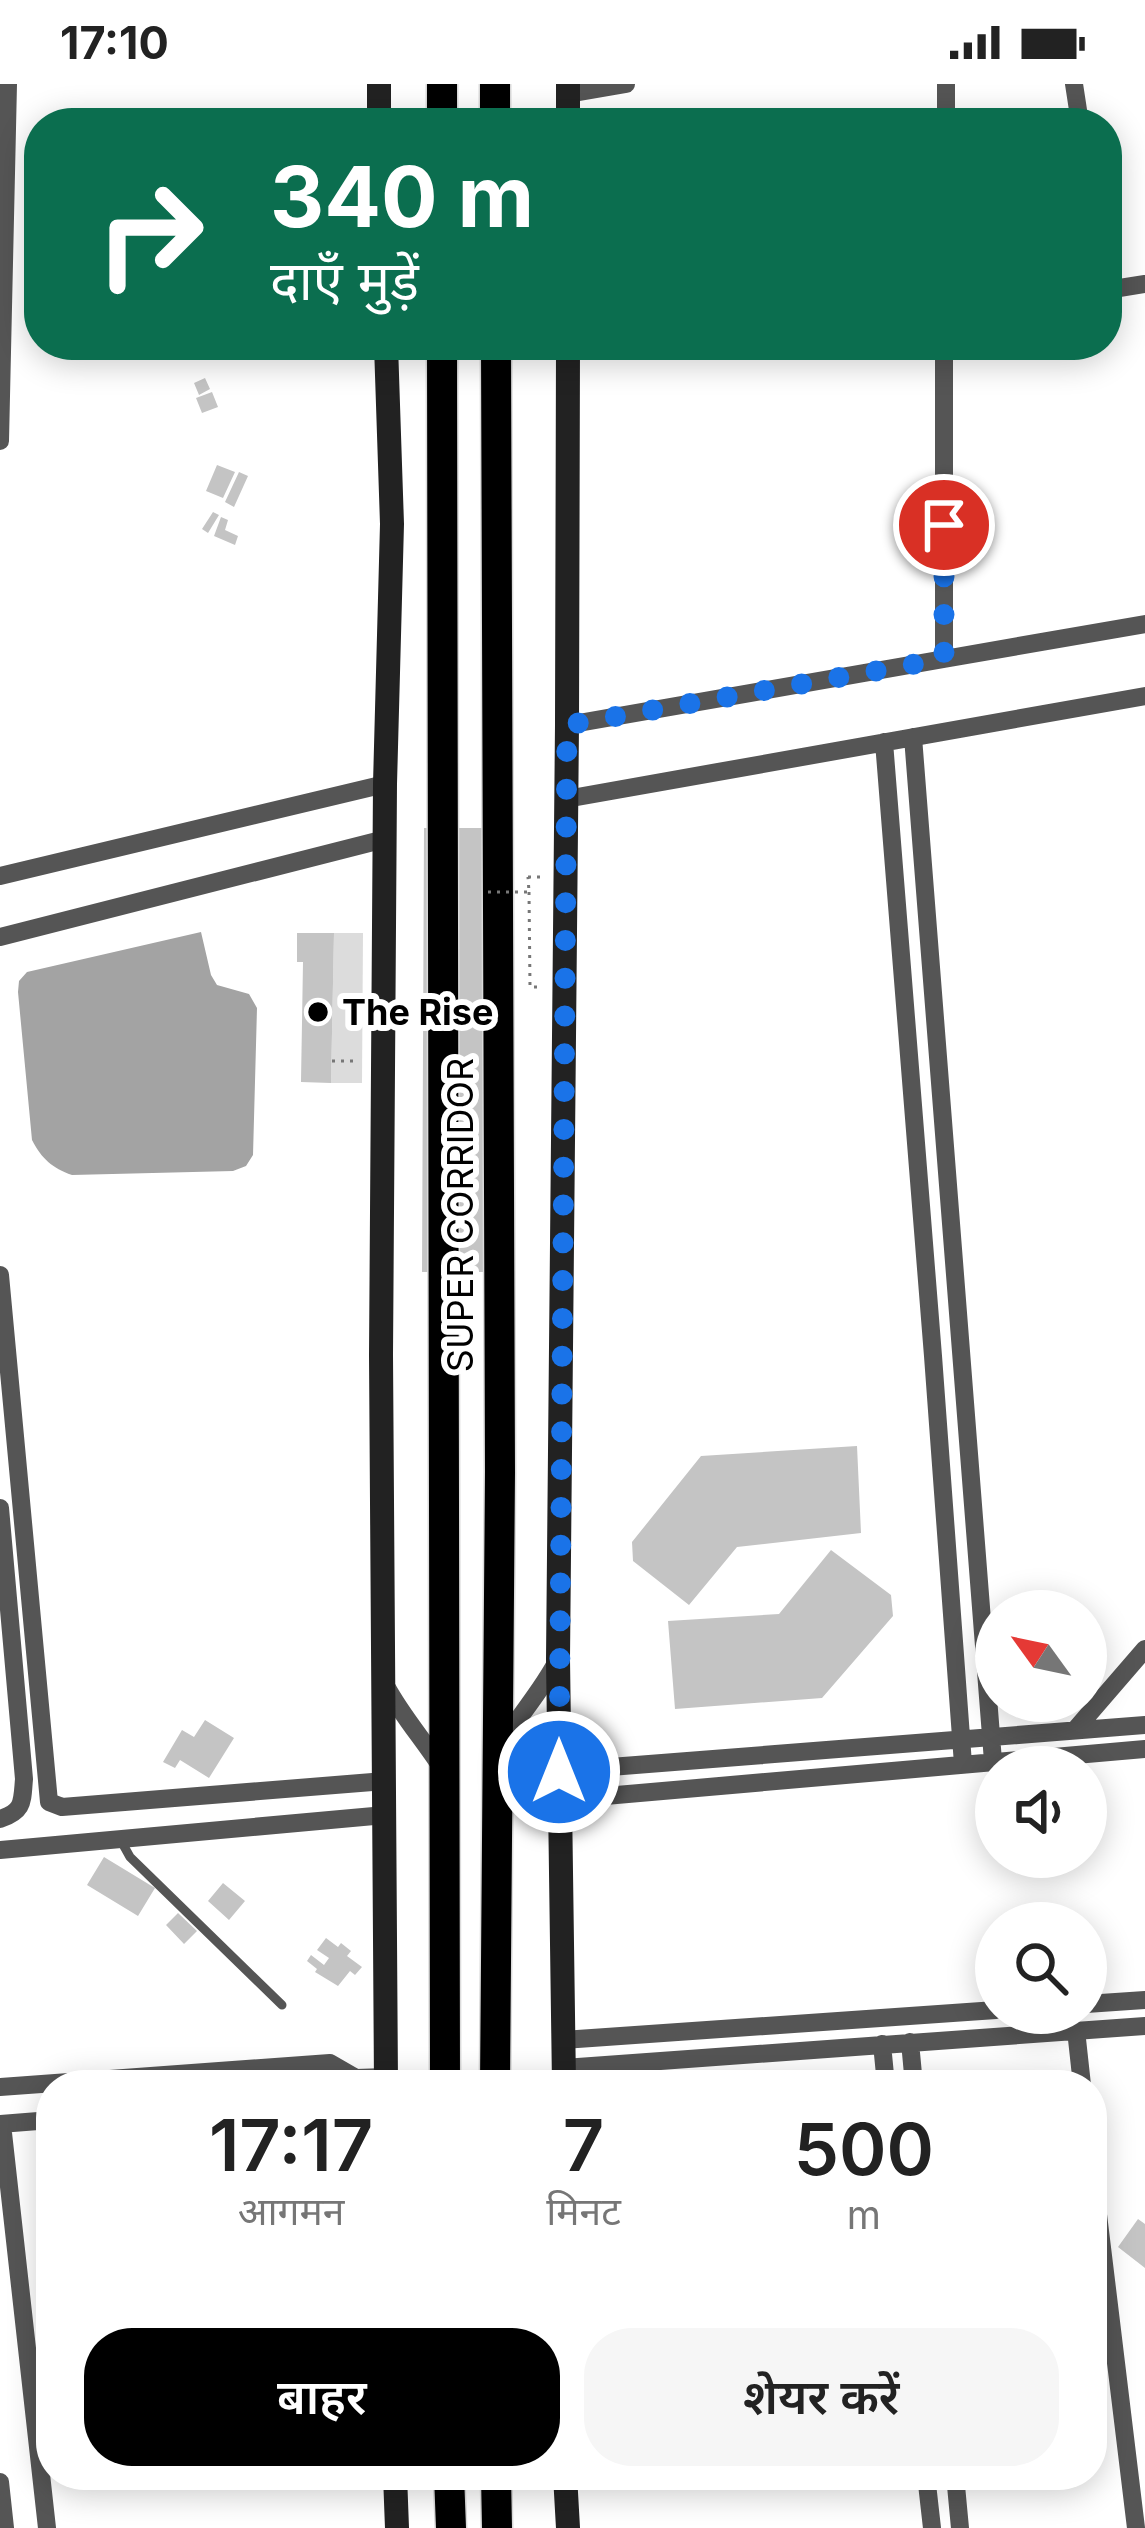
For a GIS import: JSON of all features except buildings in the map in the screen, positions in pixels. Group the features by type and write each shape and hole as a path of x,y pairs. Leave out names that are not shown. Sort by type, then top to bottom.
{"main road":[{"name":"SUPER CORRIDOR","path":"442,360 445,2070"},
{"name":"SUPER CORRIDOR","path":"495,2070 499,1811 496,360"},
{"path":"450,2490 451,2528"},
{"path":"496,2490 497,2528"}],"street":[{"path":"0,441 8,84"},
{"path":"568,89 626,84"},
{"path":"386,2070 383,1061 374,905 385,839 392,524 387,360"},
{"path":"564,2070 558,1659 568,360"},
{"path":"944,360 944,659"},
{"path":"567,725 1145,624"},
{"path":"566,799 1145,696"},
{"path":"913,737 992,1746"},
{"path":"884,742 963,1764"},
{"path":"0,876 385,784"},
{"path":"0,937 385,839"},
{"path":"0,1275 49,1802 62,1808 385,1781"},
{"path":"0,1508 24,1779 22,1802 14,1814 0,1819"},
{"path":"1075,1730 1145,1649"},
{"path":"499,1749 558,1659"},
{"path":"385,1683 401,1715 444,1771"},
{"path":"559,1772 1145,1725"},
{"path":"1107,1752 1145,1749"},
{"path":"559,1800 975,1763"},
{"path":"0,1850 385,1815"},
{"path":"1107,2002 1145,2000"},
{"path":"563,2040 975,2011"},
{"path":"1107,2028 1145,2026"},
{"path":"624,2070 1021,2034"},
{"path":"1076,2034 1080,2070"},
{"path":"910,2042 913,2070"},
{"path":"882,2044 885,2070"},
{"path":"234,2070 330,2063 339,2070"},
{"path":"0,2087 36,2084"},
{"path":"36,2121 1,2124 36,2438"},
{"path":"1107,2289 1136,2528"},
{"path":"0,2482 5,2528"},
{"path":"42,2490 46,2528"},
{"path":"396,2490 397,2528"},
{"path":"567,2490 568,2528"},
{"path":"928,2490 932,2528"},
{"path":"956,2490 960,2528"}],"lane":[{"path":"120,1839 130,1857 281,2005"}],"path":[{"path":"528,877 530,987"},
{"path":"488,892 529,892"},
{"path":"332,1061 383,1061"}],"shaded area":[{"path":"201,932 217,985 249,994 257,1008 253,1155 246,1166 233,1171 72,1175 53,1166 32,1140 19,981 27,972"},
{"path":"334,933 363,933 362,1083 331,1083"}],"place":[{"name":"The Rise","path":"318,1012"}],"route":[{"path":"559,1772 567,725 944,659 944,525"}]}
